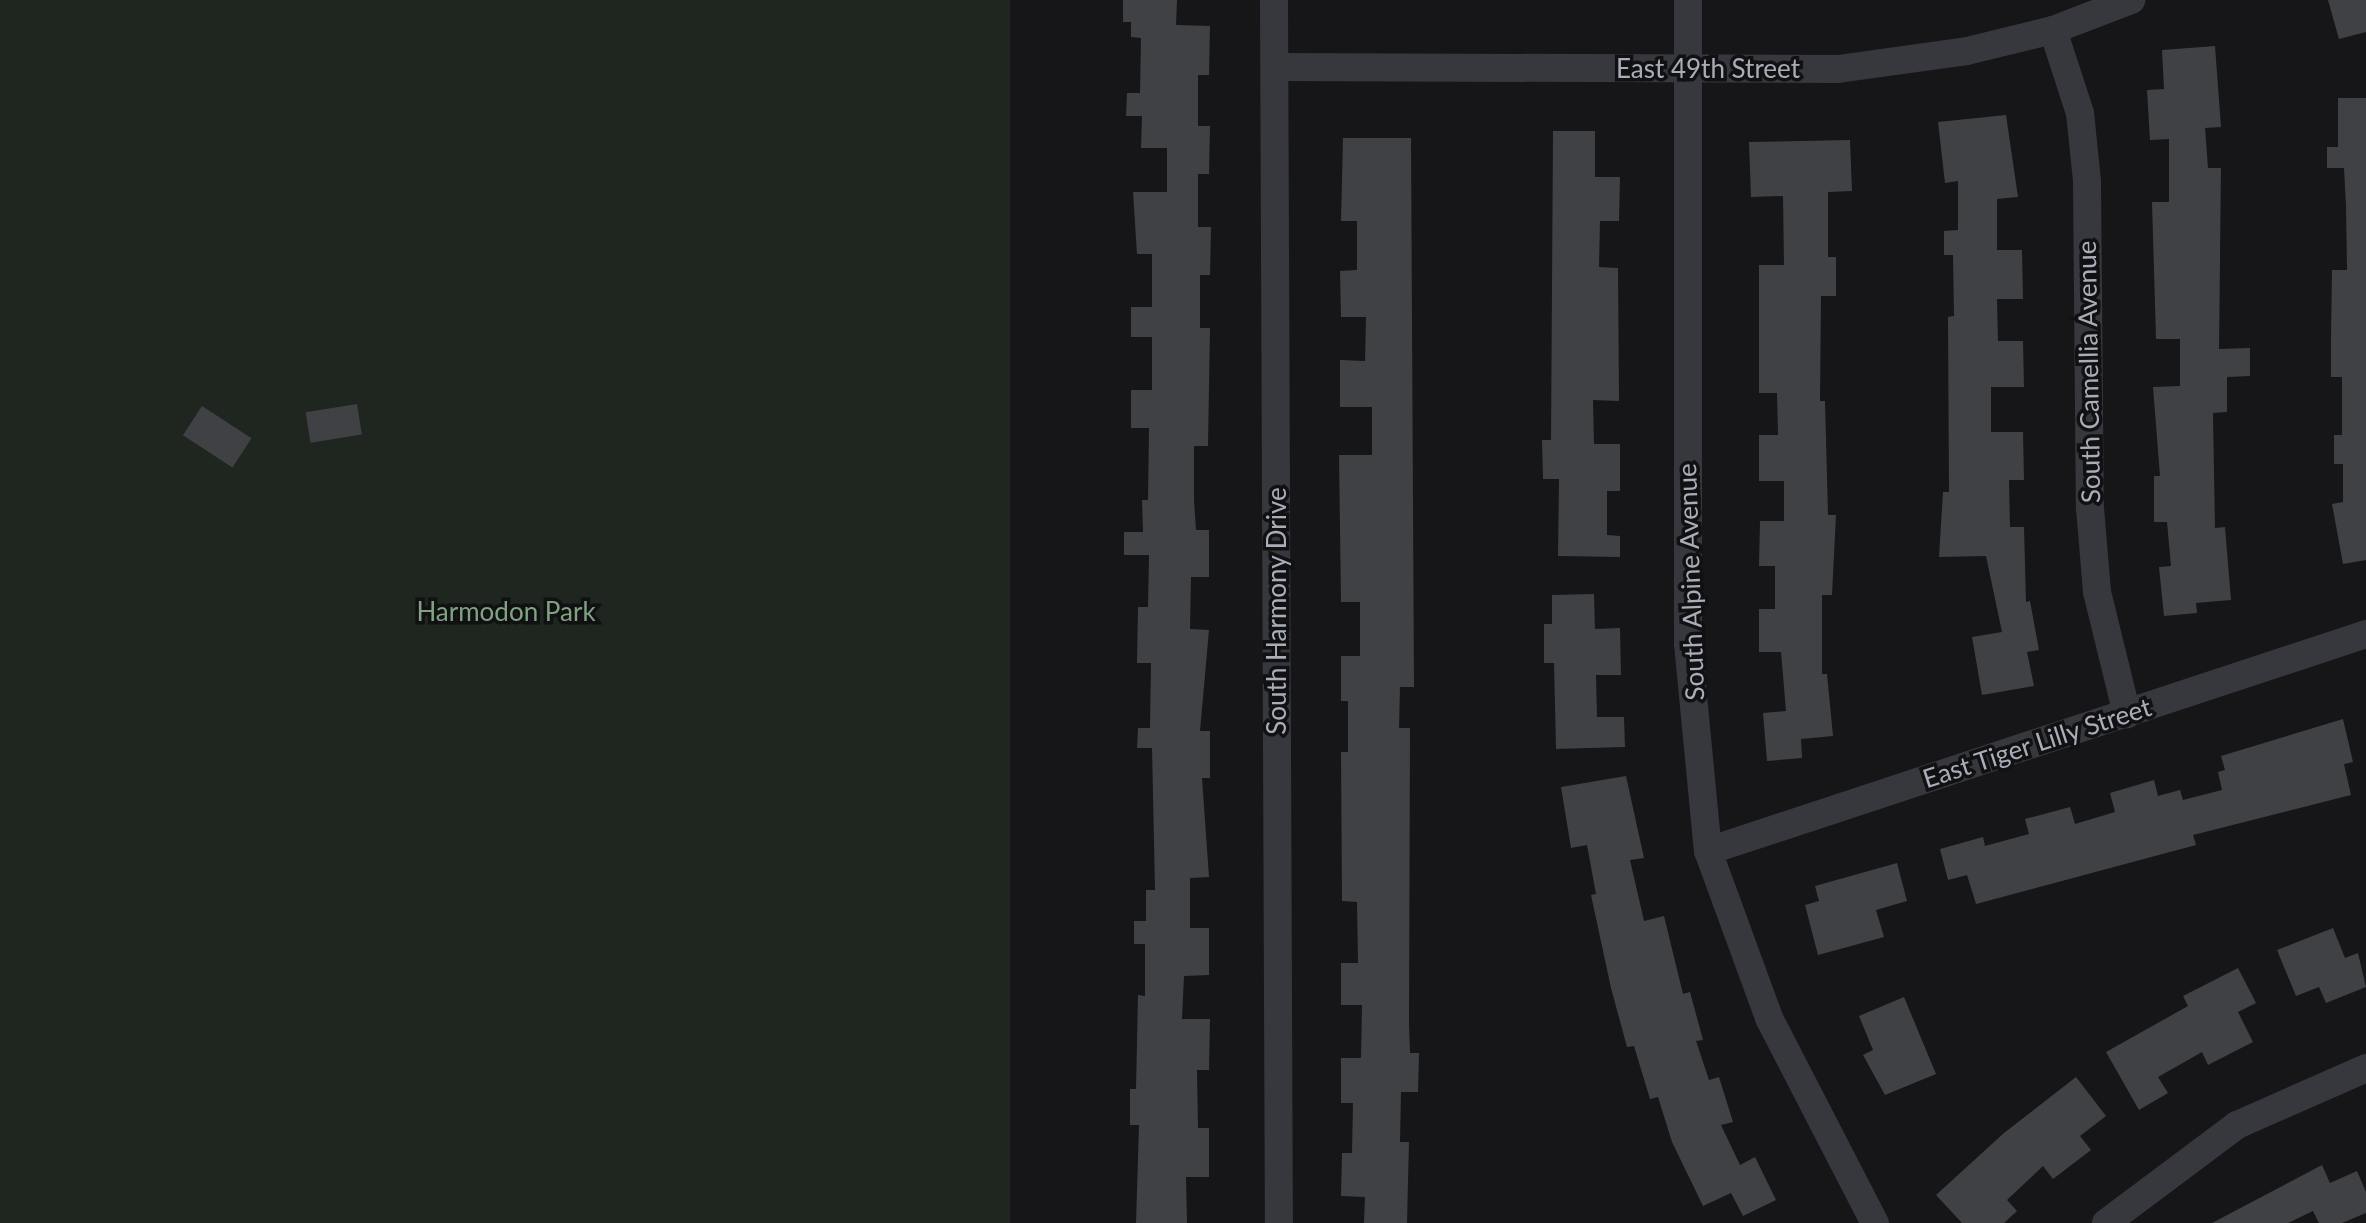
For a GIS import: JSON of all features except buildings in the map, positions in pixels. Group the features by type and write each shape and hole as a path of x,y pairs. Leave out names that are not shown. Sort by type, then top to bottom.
{"street":[{"name":"South Harmony Drive","path":"1274,0 1279,1223"},
{"name":"South Alpine Avenue","path":"1688,0 1688,644 1708,851 1769,1018 1875,1223"},
{"name":"East 49th Street","path":"1275,67 1838,69 1901,62 2053,30 2131,0"},
{"name":"South Camellia Avenue","path":"2053,30 2080,113 2087,181 2097,592 2127,714"},
{"name":"East Tiger Lilly Street","path":"1708,851 2366,634"},
{"path":"2106,1223 2237,1125 2366,1068"}],"green space":[{"name":"Harmodon Park","path":"0,0 1010,0 1010,1223 0,1223"}]}
